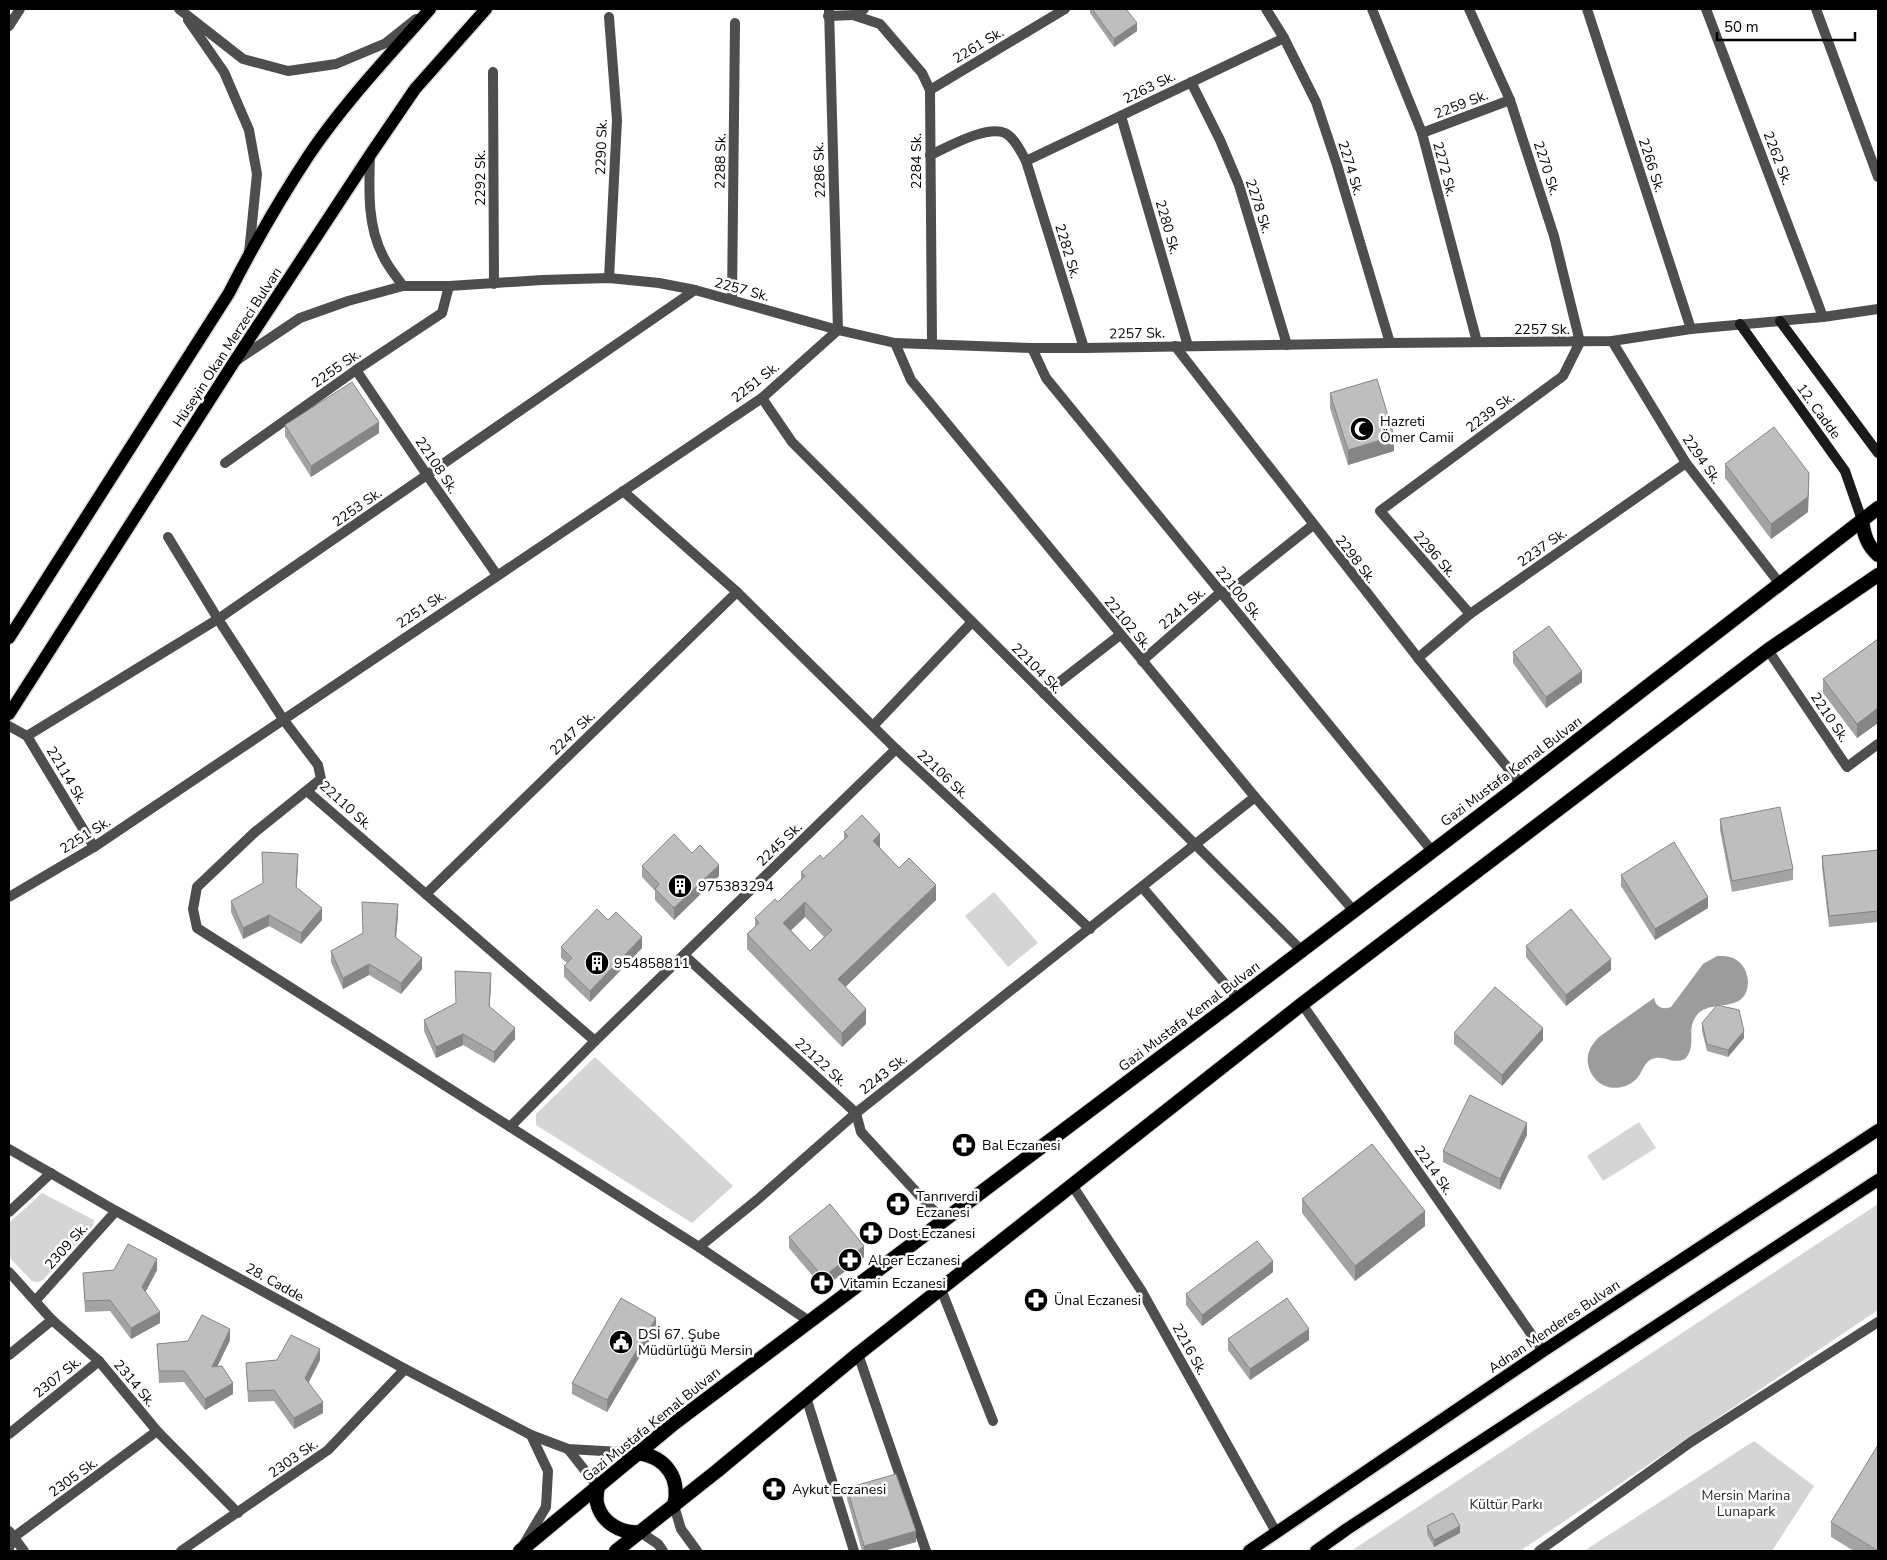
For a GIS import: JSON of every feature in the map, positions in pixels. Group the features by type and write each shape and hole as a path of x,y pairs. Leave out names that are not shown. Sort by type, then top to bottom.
{"highway":[{"name":"Gazi Mustafa Kemal Bulvarı","path":"520,1551 672,1425 944,1222 1354,911 1878,508"},
{"path":"1862,520 1863,532 1867,542 1878,555"},
{"path":"616,1551 674,1506 858,1354 1302,1004 1768,650 1878,575"},
{"path":"638,1453 650,1455 660,1460 668,1468 676,1488 674,1506"},
{"path":"598,1487 596,1501 606,1520 624,1531 640,1532"}],"main road":[{"name":"Hüseyin Okan Merzeci Bulvarı","path":"9,638 229,292 249,253 309,155 336,119 429,9"},
{"name":"Hüseyin Okan Merzeci Bulvarı","path":"9,714 234,362 370,155 415,89 486,9"},
{"name":"12. Cadde","path":"1780,321 1878,453"},
{"name":"12. Cadde","path":"1740,324 1845,471 1862,520"},
{"name":"Adnan Menderes Bulvarı","path":"1250,1551 1543,1351 1878,1130"},
{"path":"1316,1551 1347,1528 1878,1180"}],"street":[{"path":"9,26 20,9"},
{"path":"180,10 243,59 288,71 336,64 386,43 429,9"},
{"path":"829,12 854,15 864,9"},
{"name":"2261 Sk.","path":"930,90 1065,9"},
{"name":"2274 Sk.","path":"1266,9 1284,38 1316,102 1337,165 1390,343"},
{"name":"2272 Sk.","path":"1372,9 1422,133 1477,342"},
{"name":"2270 Sk.","path":"1469,9 1510,100 1554,236 1580,342"},
{"name":"2266 Sk.","path":"1587,9 1691,329"},
{"name":"2262 Sk.","path":"1706,9 1823,317"},
{"path":"1816,9 1878,177"},
{"path":"180,10 224,72 248,130 257,174 249,253"},
{"name":"2286 Sk.","path":"829,12 838,330"},
{"name":"2284 Sk.","path":"854,15 880,24 922,73 930,90 932,344"},
{"name":"2290 Sk.","path":"609,17 617,120 609,278"},
{"name":"2288 Sk.","path":"732,300 735,23"},
{"name":"2263 Sk.","path":"1026,161 1284,38"},
{"name":"2292 Sk.","path":"494,72 494,284"},
{"name":"2278 Sk.","path":"1191,82 1220,140 1239,185 1287,345"},
{"name":"2259 Sk.","path":"1422,133 1510,100"},
{"name":"2280 Sk.","path":"1121,116 1188,346"},
{"name":"2282 Sk.","path":"930,155 986,131 1004,133 1016,144 1026,161 1084,348"},
{"path":"370,155 368,199 374,230 383,256 403,286"},
{"name":"2257 Sk.","path":"234,362 300,318 348,301 403,286 449,286 542,280 609,278 659,283 696,290 838,330 895,343 1032,348 1612,341 1691,329 1823,317 1878,309"},
{"name":"2255 Sk.","path":"225,463 356,370 442,313 449,286"},
{"name":"2253 Sk.","path":"27,736 218,619 696,290"},
{"name":"2251 Sk.","path":"9,897 94,846 762,398 838,330"},
{"name":"2294 Sk.","path":"1612,341 1686,463 1780,584"},
{"name":"2239 Sk.","path":"1380,511 1563,376 1580,342"},
{"name":"22102 Sk.","path":"895,343 911,380 1255,797 1354,911"},
{"name":"2298 Sk.","path":"1175,346 1418,658 1521,784"},
{"name":"22100 Sk.","path":"1032,348 1046,378 1432,851"},
{"name":"22108 Sk.","path":"356,370 427,476 497,575"},
{"name":"22104 Sk.","path":"762,398 792,442 1301,950"},
{"name":"2237 Sk.","path":"1418,658 1470,614 1686,463"},
{"name":"22106 Sk.","path":"623,491 737,592 896,749 1090,929"},
{"name":"2296 Sk.","path":"1380,511 1470,614"},
{"name":"2241 Sk.","path":"1142,661 1221,592 1230,591 1313,525"},
{"name":"22110 Sk.","path":"168,536 218,619 283,719 318,765 321,779 307,791 595,1041"},
{"name":"2247 Sk.","path":"426,894 737,592"},
{"path":"873,726 972,622"},
{"path":"1044,694 1120,635"},
{"name":"2210 Sk.","path":"1768,650 1847,767 1878,744"},
{"name":"22114 Sk.","path":"9,726 27,736 94,846"},
{"name":"2245 Sk.","path":"510,1127 595,1041 896,749"},
{"path":"307,791 255,832 197,888 193,909 197,928 699,1247 809,1322"},
{"path":"1090,929 1255,797"},
{"path":"1142,887 1238,999"},
{"name":"2243 Sk.","path":"699,1247 757,1200 856,1112 1090,929"},
{"name":"22122 Sk.","path":"684,955 856,1112 861,1132 944,1222"},
{"name":"2214 Sk.","path":"1302,1004 1543,1351"},
{"name":"28. Cadde","path":"9,1149 116,1211 405,1369 531,1435 568,1449 638,1453"},
{"path":"9,1212 52,1173"},
{"name":"2216 Sk.","path":"1072,1185 1141,1290 1276,1532"},
{"name":"2309 Sk.","path":"36,1300 116,1211"},
{"name":"2314 Sk.","path":"9,1272 52,1320 99,1361 157,1431 238,1513"},
{"path":"941,1289 993,1421"},
{"path":"9,1355 52,1320"},
{"path":"1539,1551 1691,1442 1878,1322"},
{"path":"858,1354 926,1551"},
{"name":"2307 Sk.","path":"9,1434 99,1361"},
{"name":"2303 Sk.","path":"181,1551 328,1450 405,1369"},
{"path":"806,1397 854,1551"},
{"name":"2305 Sk.","path":"9,1548 11,1534 157,1431"},
{"path":"520,1551 546,1508 548,1471 531,1435"},
{"path":"568,1449 598,1487"},
{"path":"674,1506 681,1530 697,1551"},
{"path":"640,1532 658,1544 663,1551"},
{"path":"11,1534 24,1551"}],"green space":[{"path":"994,892 1038,943 1008,967 965,916"},
{"path":"595,1057 733,1186 692,1223 536,1125 536,1114"},
{"path":"1639,1122 1656,1148 1603,1181 1587,1156"},
{"path":"42,1193 94,1220 93,1226 43,1280 38,1282 32,1281 9,1257 9,1223"},
{"name":"Kültür Parkı","path":"1878,1204 1878,1310 1520,1551 1351,1551"},
{"name":"Mersin Marina Lunapark","path":"1754,1441 1814,1486 1772,1551 1584,1551"}],"shaded area":[{"path":"1717,956 1732,957 1743,966 1748,980 1746,993 1735,1003 1711,1007 1697,1015 1692,1026 1691,1048 1685,1059 1676,1061 1660,1058 1652,1059 1647,1062 1640,1075 1627,1086 1612,1088 1596,1080 1590,1071 1588,1055 1599,1037 1654,998 1656,1004 1660,1007 1671,1007 1703,964"}],"building":[{"path":"1092,9 1126,9 1137,23 1114,39"},
{"name":"Hazreti Ömer Camii","path":"1377,379 1394,436 1348,450 1330,393"},
{"path":"352,382 379,422 311,466 285,425"},
{"path":"1774,427 1809,473 1808,497 1771,524 1725,464"},
{"path":"1549,626 1582,671 1546,697 1513,652"},
{"path":"1878,639 1878,708 1857,724 1823,679"},
{"path":"1780,807 1793,869 1732,881 1720,819"},
{"path":"862,815 880,834 873,841 899,868 909,858 936,885 838,979 866,1009 842,1033 747,934 759,923 755,918 775,899 778,902 805,876 801,872 820,855 823,859 848,836 844,832","holes":["805,902 832,930 810,951 783,923"]},
{"name":"975383294","path":"674,834 692,853 700,845 719,865 674,908 655,889 659,884 642,866"},
{"path":"1674,842 1708,897 1655,929 1621,875"},
{"path":"1878,850 1878,911 1829,916 1822,856"},
{"path":"262,852 298,854 296,887 322,908 301,933 269,915 243,928 231,901 263,883"},
{"path":"362,902 398,904 395,937 422,958 401,983 369,964 343,978 331,951 363,933"},
{"name":"954858811","path":"597,909 608,920 616,912 642,937 590,991 564,966 572,958 561,947"},
{"path":"1571,909 1611,959 1566,995 1526,946"},
{"path":"455,971 491,973 489,1006 515,1028 494,1052 463,1034 436,1047 424,1020 456,1003"},
{"path":"1495,987 1543,1028 1502,1075 1454,1033"},
{"path":"1717,1005 1739,1010 1744,1031 1728,1050 1707,1044 1702,1023"},
{"path":"1470,1095 1527,1123 1500,1179 1443,1151"},
{"path":"1372,1144 1425,1211 1355,1266 1302,1199"},
{"path":"830,1204 864,1246 823,1277 789,1237"},
{"path":"1257,1241 1273,1261 1202,1315 1186,1294"},
{"path":"128,1244 157,1259 142,1287 160,1312 131,1328 110,1300 85,1301 83,1273 114,1270"},
{"path":"621,1298 656,1318 607,1400 572,1383"},
{"path":"1287,1298 1309,1329 1250,1369 1228,1339"},
{"path":"202,1315 230,1329 212,1367 222,1366 233,1383 205,1399 184,1371 159,1371 157,1344 188,1341"},
{"path":"291,1335 320,1349 305,1378 323,1402 294,1418 274,1390 248,1391 246,1363 277,1360"},
{"path":"1878,1445 1878,1551 1831,1522"},
{"path":"896,1474 916,1531 864,1546 847,1488"},
{"path":"1453,1513 1460,1526 1434,1540 1427,1526"}],"place":[{"name":"Hazreti Ömer Camii","path":"1362,429"},
{"name":"975383294","path":"680,886"},
{"name":"954858811","path":"597,963"},
{"name":"Bal Eczanesi","path":"964,1145"},
{"name":"Tanrıverdi Eczanesi","path":"898,1204"},
{"name":"Dost Eczanesi","path":"871,1233"},
{"name":"Alper Eczanesi","path":"850,1260"},
{"name":"Vitamin Eczanesi","path":"822,1283"},
{"name":"Ünal Eczanesi","path":"1036,1300"},
{"name":"DSİ 67. Şube Müdürlüğü Mersin","path":"621,1342"},
{"name":"Aykut Eczanesi","path":"774,1489"}]}
